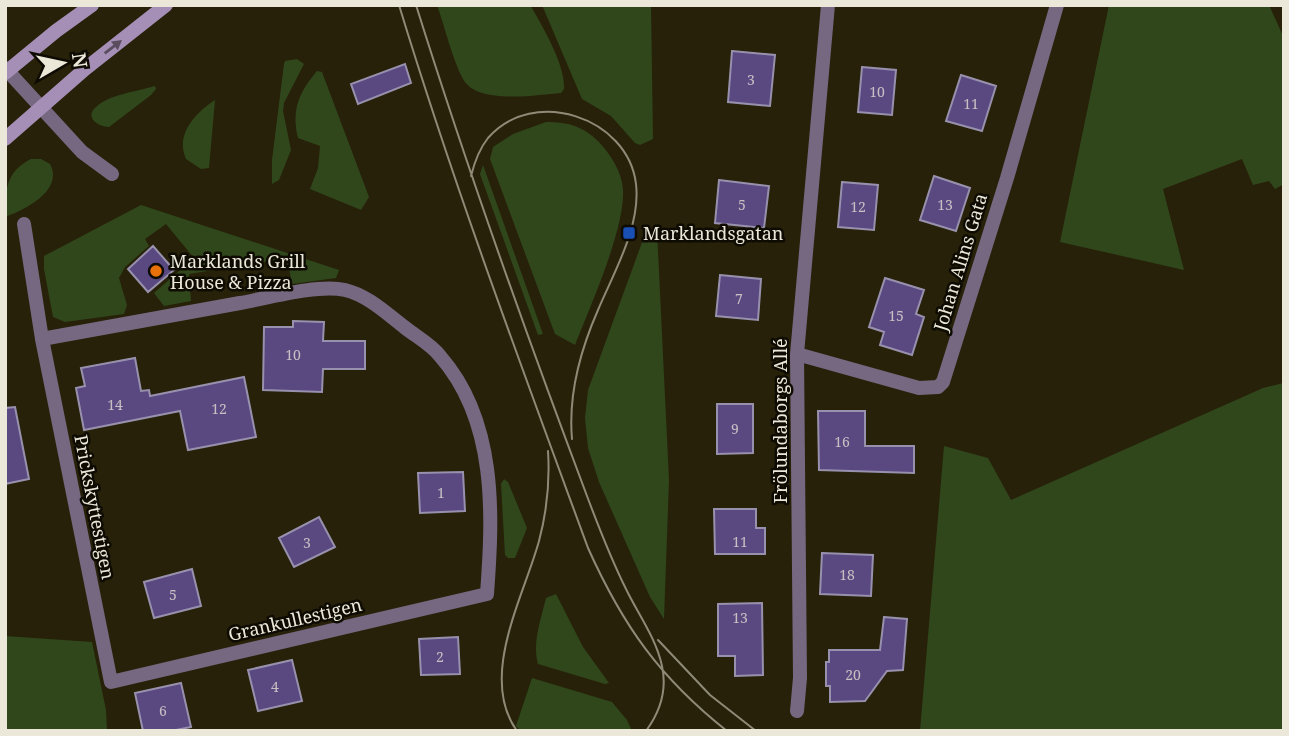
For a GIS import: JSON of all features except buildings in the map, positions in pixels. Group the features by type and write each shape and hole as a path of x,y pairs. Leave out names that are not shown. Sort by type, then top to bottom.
{"main road":[{"path":"6,70 92,5"},
{"path":"5,139 41,106 166,5"}],"street":[{"name":"Frölundaborgs Allé","path":"797,711 800,678 797,354 828,5"},
{"name":"Johan Alins Gata","path":"797,354 919,388 938,387 943,382 1007,178 1057,5"},
{"path":"6,70 82,152 112,174"},
{"name":"Prickskyttestigen","path":"24,224 42,339 111,682"},
{"name":"Grankullestigen","path":"42,339 293,293 345,290 376,305 439,354 467,399 481,435 488,474 491,534 487,594 111,682"}],"green space":[{"path":"437,5 530,5 557,58 564,89 561,93 508,96 481,92 470,87 455,62"},
{"path":"542,5 651,5 653,139 640,145 635,143 611,116 582,99"},
{"path":"1109,5 1269,5 1284,38 1284,184 1275,189 1269,181 1253,185 1242,159 1163,189 1184,270 1060,242"},
{"path":"297,59 304,64 284,103 283,111 291,150 279,180 272,184 272,160 284,64 285,61"},
{"path":"317,71 322,72 369,197 361,210 310,189 318,168 320,146 298,138 295,119 301,94"},
{"path":"155,86 156,89 151,95 109,127 92,118 91,114 96,107 108,99"},
{"path":"215,100 209,168 201,169 186,159 183,141 194,118"},
{"path":"546,122 575,126 593,137 612,158 623,190 613,246 575,345 555,334 490,159 493,147 513,134"},
{"path":"31,159 41,159 50,164 52,182 32,204 5,217 6,191 11,176"},
{"path":"483,165 543,334 538,335 480,174"},
{"path":"141,205 339,270 336,278 292,284 287,258 189,274 191,301 164,306 154,293 194,258 166,224 145,239 149,246 125,267 119,278 127,305 124,314 65,322 53,317 44,256"},
{"path":"657,230 669,480 664,619 650,597 599,482 588,448 585,418 588,390 644,237"},
{"path":"1284,383 1284,731 920,731 944,446 988,458 1011,500 1263,388"},
{"path":"504,479 508,482 527,528 515,558 505,555 501,484"},
{"path":"556,594 583,647 609,683 538,664 537,639 546,598"},
{"path":"5,636 92,642 106,710 107,731 5,731"},
{"path":"532,678 612,702 627,720 632,731 521,731 516,726"}],"tram line":[{"path":"399,5 466,210 588,548 615,602 646,649 682,691 727,731"},
{"path":"416,5 477,191 564,435 610,555 659,656 663,692 659,708 646,731"},
{"path":"471,176 482,146 488,138 507,122 529,114 552,112 576,116 598,126 616,141 629,161 636,184 634,216 625,248 581,357 572,406 572,439"},
{"path":"517,731 506,710 502,686 503,662 515,611 542,530 548,485 548,451"},
{"path":"658,640 710,695 756,731"}],"place":[{"name":"Marklandsgatan","path":"629,233"},
{"name":"Marklands Grill House & Pizza","path":"156,271"}]}
